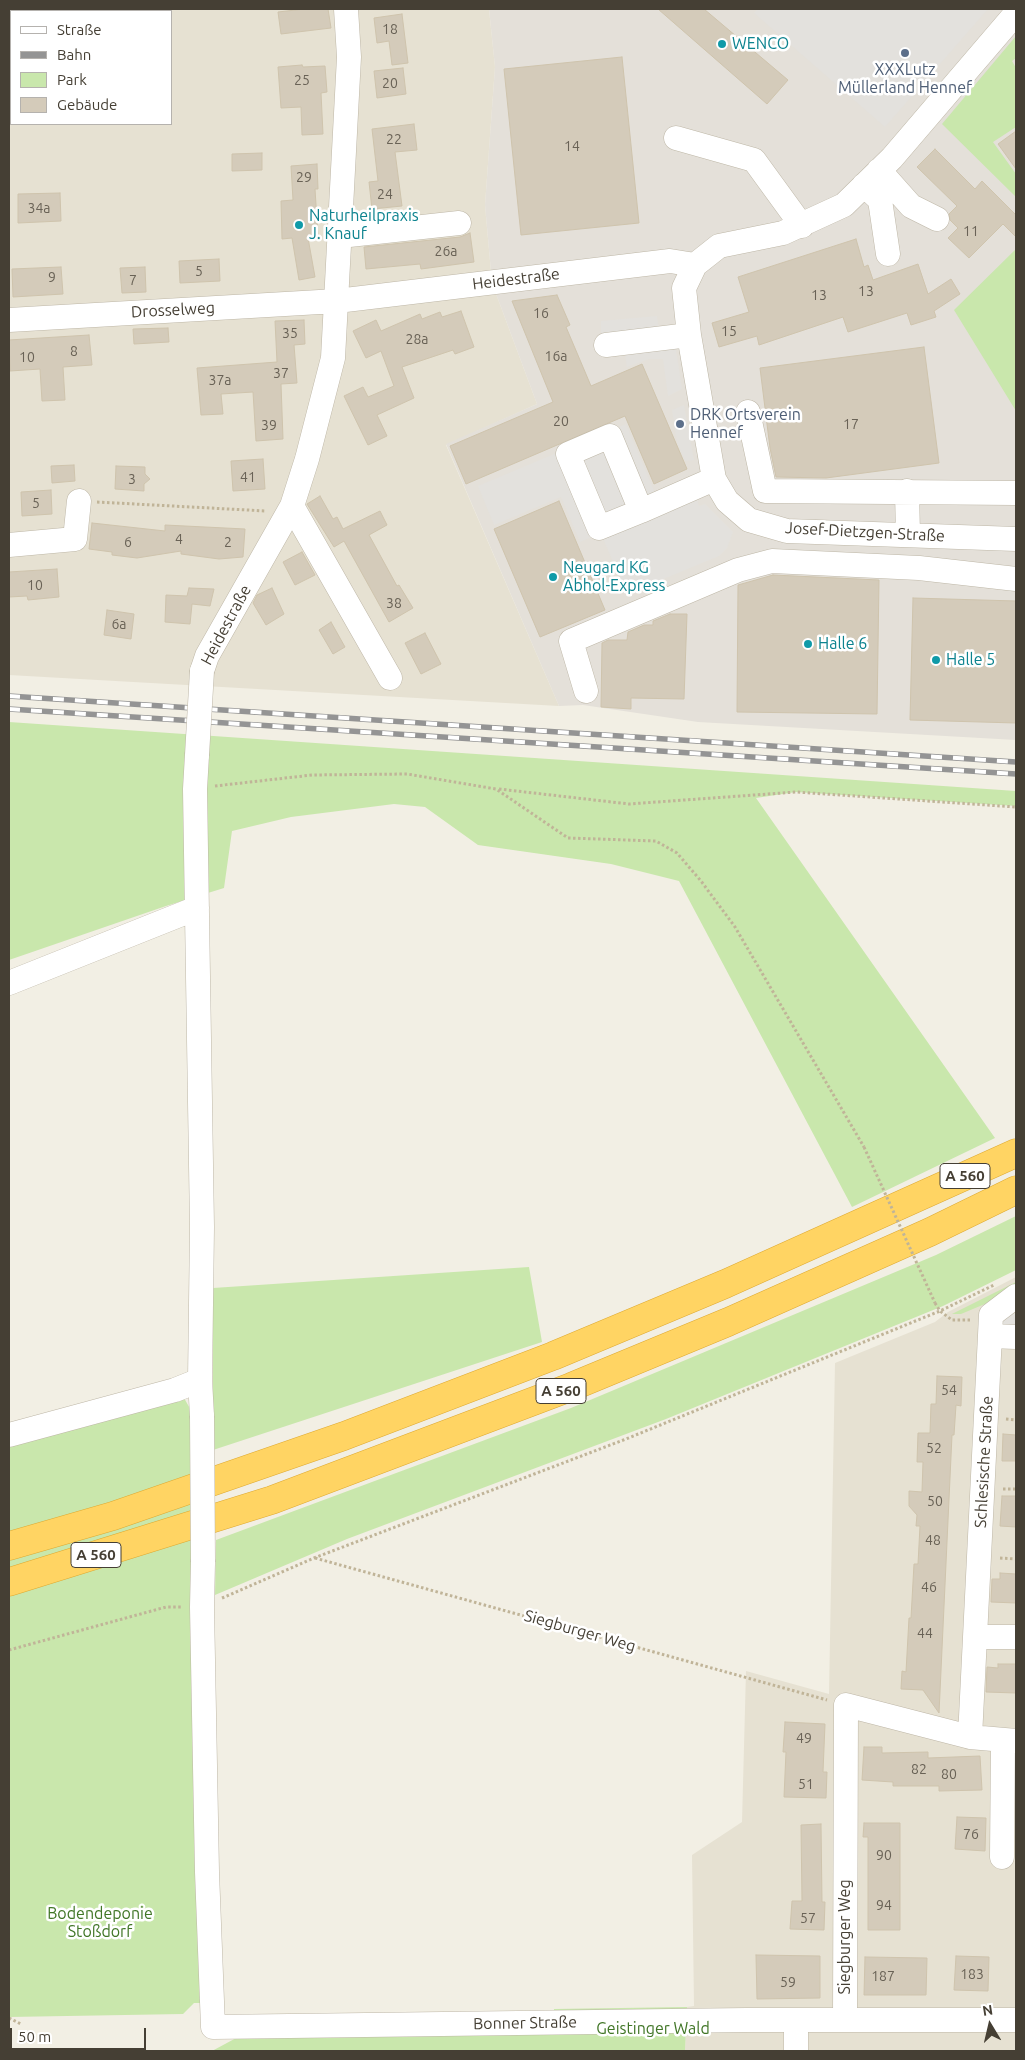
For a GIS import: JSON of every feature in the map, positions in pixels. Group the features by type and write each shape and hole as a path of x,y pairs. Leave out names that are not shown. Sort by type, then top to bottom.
{"highway":[{"name":"A 560","path":"9,1546 112,1516 335,1439 544,1360 725,1284 1016,1153"},
{"name":"A 560","path":"9,1582 272,1500 570,1388 746,1314 930,1232 1016,1190"}],"street":[{"name":"Heidestraße","path":"213,2027 202,1607 202,1416 200,1380 202,1246 195,789 202,671 207,656 292,506 307,459 333,358 349,56 346,9"},
{"name":"Josef-Dietzgen-Straße","path":"1016,13 872,178 844,205 802,226 783,233 719,246 694,265 684,288 689,335 714,479 727,501 749,520 787,531 1016,539"},
{"path":"676,138 754,160 802,226"},
{"path":"872,178 911,206 937,219"},
{"path":"872,178 880,200 888,254"},
{"path":"340,236 459,223"},
{"name":"Heidestraße","path":"337,300 670,261 694,265"},
{"name":"Drosselweg","path":"9,320 337,300"},
{"path":"606,345 689,335"},
{"path":"748,412 765,491 1016,493"},
{"path":"641,511 714,479"},
{"path":"907,491 919,568"},
{"path":"9,545 75,539 79,501"},
{"path":"292,506 390,678"},
{"path":"772,561 775,527"},
{"path":"853,566 854,533"},
{"path":"586,691 571,641 738,570 772,561 919,568 1016,579"},
{"path":"9,983 197,908"},
{"path":"1008,1293 990,1326 1016,1337"},
{"name":"Schlesische Straße","path":"970,1737 990,1326"},
{"path":"9,1435 175,1390 200,1380"},
{"path":"975,1637 1016,1637"},
{"path":"846,1705 970,1737 1009,1741 1002,1858"},
{"name":"Siegburger Weg","path":"845,2020 846,1705"},
{"name":"Bonner Straße","path":"213,2027 747,2020 1016,2020"},
{"path":"796,2020 796,2051"}],"path":[{"path":"79,501 265,512 292,506"},
{"path":"195,789 312,775 407,774 496,788 629,804 796,792 1016,807"},
{"path":"496,788 568,838 656,841 678,853 735,927 864,1146 940,1311 952,1320 973,1320 990,1326"},
{"path":"9,1650 166,1607 202,1607 314,1558 626,1439 940,1311 1008,1293"},
{"name":"Siegburger Weg","path":"314,1558 846,1705"},
{"path":"9,2018 21,2024"}],"shaded area":[{"path":"9,9 489,9 495,67 485,205 492,283 537,404 446,445 559,706 9,675"},
{"path":"489,9 1016,9 1016,740 698,722 583,705 559,706 446,444 537,404 492,283 485,205 495,67"},
{"path":"758,9 988,9 885,127 754,13"},
{"path":"657,316 659,331 673,330 682,389 668,396 663,359 649,359 627,367 624,348 601,351 601,321"},
{"name":"DRK Ortsverein Hennef","path":"684,405 694,460 685,461 677,443 672,410"},
{"path":"626,424 661,507 580,542 561,497 494,525 478,486"},
{"name":"Neugard KG Abhol-Express","path":"696,496 699,506 705,504 733,532 727,548 719,556 627,594 602,536"},
{"path":"1016,1277 1016,2051 685,2051 687,2007 694,2006 692,1855 742,1822 746,1671 829,1694 835,1363 935,1322 948,1312"},
{"path":"1003,1313 1016,1314 1016,1328 1003,1327"}],"green space":[{"path":"1016,36 1016,58 1012,61 1016,68 1016,127 993,142 1016,174 1016,197 942,124"},
{"path":"1016,249 1016,411 954,310"},
{"path":"9,722 1016,791 1016,806 796,792 756,798 995,1138 852,1207 679,881 611,864 478,845 425,807 394,804 291,817 232,831 224,888 9,960"},
{"path":"1016,1216 1016,1270 943,1306 666,1419 347,1539 215,1595 216,1540 571,1408 936,1255"},
{"path":"529,1267 542,1342 213,1450 213,1288"},
{"path":"1016,1282 1016,1291 961,1314 952,1314"},
{"name":"Bodendeponie Stoßdorf","path":"184,1398 192,1412 200,2003 194,2003 183,2014 9,2017 9,1435"},
{"name":"Geistinger Wald","path":"687,2007 685,2051 212,2051 238,2037 553,2033 554,2009"}],"building":[{"path":"328,9 331,28 281,34 278,12"},
{"name":"WENCO","path":"658,9 704,9 788,80 767,104"},
{"path":"402,14 408,63 392,65 389,41 377,43 374,18"},
{"path":"622,57 639,223 521,235 504,69"},
{"path":"302,65 303,67 325,66 327,92 321,93 323,134 302,135 301,107 281,108 278,67"},
{"path":"403,68 406,94 377,98 374,71"},
{"path":"414,124 417,150 395,152 402,206 372,209 369,182 378,181 372,129"},
{"path":"1016,131 1016,169 998,144"},
{"path":"935,149 975,189 982,181 1016,215 1016,237 1003,224 969,258 948,238 958,228 950,220 949,214 957,206 917,167"},
{"path":"262,153 262,170 232,171 232,154"},
{"path":"317,164 318,189 315,189 318,237 308,238 315,277 299,280 292,238 282,239 281,201 293,200 291,166"},
{"path":"60,193 61,221 18,223 18,194"},
{"path":"470,233 474,262 421,269 420,264 366,269 364,247 460,237"},
{"path":"856,239 864,267 868,265 873,280 918,264 928,294 951,279 960,294 934,311 936,317 911,325 907,313 848,332 843,317 759,345 757,336 719,347 712,323 749,312 738,277"},
{"path":"219,259 220,281 180,283 179,261"},
{"path":"61,267 63,294 13,297 12,269"},
{"path":"145,267 146,292 122,293 120,268"},
{"name":"DRK Ortsverein Hennef","path":"557,295 570,325 566,327 591,386 642,364 687,469 654,484 625,416 466,484 450,446 553,402 512,301"},
{"path":"461,311 474,347 455,354 453,350 402,367 414,398 377,415 387,436 368,445 344,396 363,387 368,397 394,386 381,351 366,358 353,331 376,320 381,331 420,314 422,319 440,312 442,317"},
{"path":"304,320 305,344 294,345 297,383 281,384 283,439 256,441 253,392 221,394 223,414 201,415 197,368 277,362 275,321"},
{"path":"168,328 169,342 134,344 133,329"},
{"path":"89,335 92,365 63,367 65,400 42,401 40,369 10,371 9,340"},
{"path":"924,347 939,463 826,478 776,477 770,448 760,368"},
{"path":"263,459 265,489 233,491 231,461"},
{"path":"74,465 75,481 52,483 51,466"},
{"path":"116,466 145,467 145,474 150,479 144,484 144,491 115,489"},
{"path":"51,490 52,514 22,516 21,492"},
{"path":"320,496 333,519 337,517 343,529 380,511 387,525 369,535 397,586 399,585 413,608 389,622 344,541 334,547 307,504"},
{"name":"Neugard KG Abhol-Express","path":"559,501 605,610 540,637 494,529"},
{"path":"92,523 165,531 165,525 245,529 243,557 219,559 181,554 181,551 137,558 112,555 112,552 89,549"},
{"path":"302,552 315,575 295,585 283,562"},
{"path":"57,569 59,597 28,600 27,596 9,597 9,572"},
{"name":"Halle 6","path":"773,575 879,580 877,714 737,712 738,585"},
{"path":"189,588 214,589 210,606 192,604 190,624 165,622 166,595 187,596"},
{"path":"272,588 284,614 266,625 253,603 257,595"},
{"path":"913,598 1016,601 1016,723 910,720"},
{"path":"107,610 134,614 131,639 104,635"},
{"path":"670,614 687,614 684,699 631,698 631,709 601,707 602,643 608,640 627,640 628,632 644,625 653,625 653,621"},
{"path":"331,622 345,647 333,654 319,630"},
{"path":"425,633 441,664 421,674 405,643"},
{"path":"937,1376 962,1377 961,1406 956,1405 954,1435 952,1435 939,1713 923,1690 901,1689 902,1671 906,1672 914,1564 918,1564 920,1526 916,1526 917,1515 909,1506 909,1491 922,1492 923,1462 917,1462 918,1433 930,1433 931,1404 936,1404"},
{"path":"1003,1434 1016,1435 1016,1461 1002,1461"},
{"path":"1002,1496 1016,1496 1016,1527 1000,1526"},
{"path":"1000,1573 1016,1574 1016,1603 991,1602 992,1579 1000,1579"},
{"path":"998,1664 1016,1664 1016,1693 986,1692 987,1667 998,1668"},
{"path":"785,1722 825,1724 823,1772 827,1772 826,1798 784,1797 786,1752 783,1752"},
{"path":"864,1747 882,1747 882,1753 928,1752 928,1758 980,1756 982,1790 939,1791 939,1786 893,1786 893,1782 862,1780"},
{"path":"957,1817 986,1818 985,1851 955,1849"},
{"path":"864,1823 900,1823 900,1930 868,1930 868,1837 863,1837"},
{"path":"821,1824 822,1902 825,1902 824,1930 790,1929 792,1901 802,1901 801,1825"},
{"path":"756,1955 820,1956 820,1998 757,1999"},
{"path":"956,1956 989,1957 988,1991 954,1990"},
{"path":"865,1957 927,1958 926,1995 864,1995"}],"railway":[{"path":"9,696 1016,762"},
{"path":"9,709 1016,774"}],"place":[{"name":"WENCO","path":"722,44"},
{"name":"XXXLutz Müllerland Hennef","path":"905,53"},
{"name":"Naturheilpraxis J. Knauf","path":"299,225"},
{"name":"DRK Ortsverein Hennef","path":"680,424"},
{"name":"Neugard KG Abhol-Express","path":"553,577"},
{"name":"Halle 6","path":"808,644"},
{"name":"Halle 5","path":"936,660"}]}
